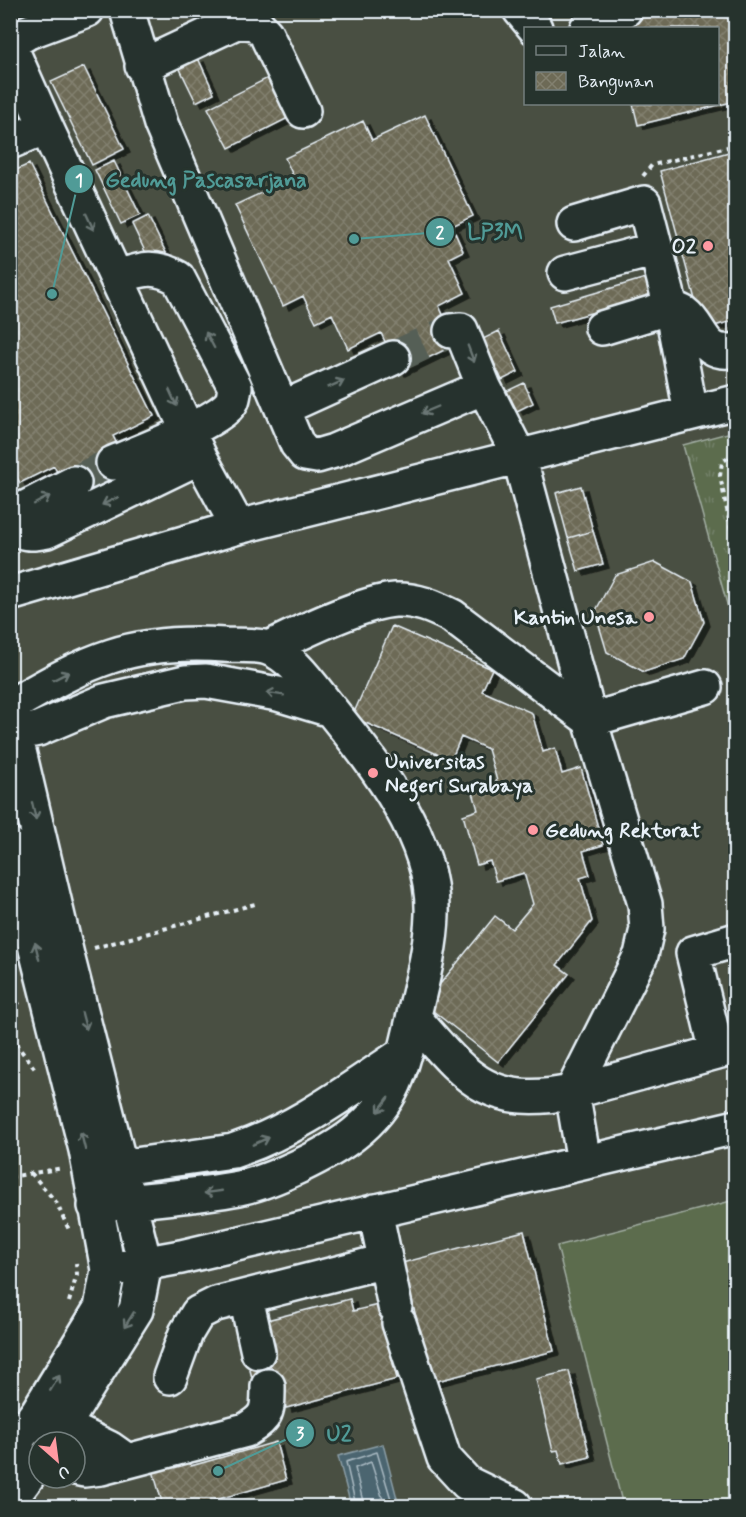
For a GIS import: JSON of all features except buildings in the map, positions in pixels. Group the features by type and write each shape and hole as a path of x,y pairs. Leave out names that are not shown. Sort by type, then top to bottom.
{"lane":[{"path":"87,10 18,33 46,128 194,444 238,528"},
{"path":"127,10 161,124 297,444 305,454 317,456 334,451 484,387"},
{"path":"520,10 534,27"},
{"path":"589,27 625,10"},
{"path":"142,66 238,21 256,23 266,34 303,111"},
{"path":"10,142 46,128"},
{"path":"574,224 644,203 671,307 691,413"},
{"path":"565,273 656,249"},
{"path":"10,521 16,530 30,534 47,531 194,444 232,402 235,387 178,278 162,269 142,269 117,277"},
{"path":"602,328 671,307 686,314 706,344 726,352 735,350"},
{"path":"451,331 461,330 484,387 519,456 590,720 645,904 647,929 641,955 572,1092 584,1162"},
{"path":"283,408 393,358"},
{"path":"10,594 238,528 735,402"},
{"path":"113,463 194,444"},
{"path":"10,516 74,483"},
{"path":"12,722 58,677 94,660 143,647 185,642 269,648 356,610 394,600 427,604 452,616 590,720"},
{"path":"96,1206 241,1188 300,1166 352,1136 374,1117 391,1094 405,1052 423,980 432,914 425,863 398,802 369,758 294,667 269,648"},
{"path":"12,722 38,729 104,701 185,682 206,681 278,694 331,710"},
{"path":"590,720 705,687"},
{"path":"12,722 67,955 122,1165 145,1264 136,1310 41,1419"},
{"path":"10,845 88,1168 108,1270 101,1308 41,1419 26,1452 10,1500"},
{"path":"414,1018 457,1068 481,1085 506,1094 541,1098 572,1092 726,1049 693,953 735,940"},
{"path":"88,1168 233,1151 250,1146 301,1122 405,1052"},
{"path":"108,1270 145,1264 735,1127"},
{"path":"375,1211 397,1314 444,1458 467,1484 515,1506"},
{"path":"170,1377 186,1332 198,1313 216,1304 385,1261"},
{"path":"246,1298 258,1352"},
{"path":"87,1470 246,1430 260,1422 268,1409 267,1386"},
{"path":"41,1419 109,1448 126,1460"}],"path":[{"path":"644,203 641,181 644,171 652,165 735,145"},
{"path":"735,453 722,462 720,476 735,554"},
{"path":"67,955 255,904"},
{"path":"10,1177 88,1168"},
{"path":"31,1173 56,1202 68,1222 72,1241"},
{"path":"65,1312 77,1274 75,1251"},
{"path":"24,1377 41,1419"}],"shaded area":[{"name":"Universitas Negeri Surabaya","path":"11,11 735,11 735,1506 11,1506"}],"green space":[{"path":"736,432 735,633 683,445"},
{"path":"735,1200 735,1506 623,1506 557,1246"}],"water":[{"path":"383,1444 399,1506 351,1506 338,1456"}],"tunnel":[{"path":"393,358 451,331"},
{"path":"74,483 113,463"}],"place":[{"name":"LP3M","path":"354,239"},
{"name":"O2","path":"708,246"},
{"name":"Gedung Pascasarjana","path":"52,294"},
{"name":"Kantin Unesa","path":"649,617"},
{"name":"Universitas Negeri Surabaya","path":"373,773"},
{"name":"Gedung Rektorat","path":"533,830"},
{"name":"U2","path":"218,1471"}]}
